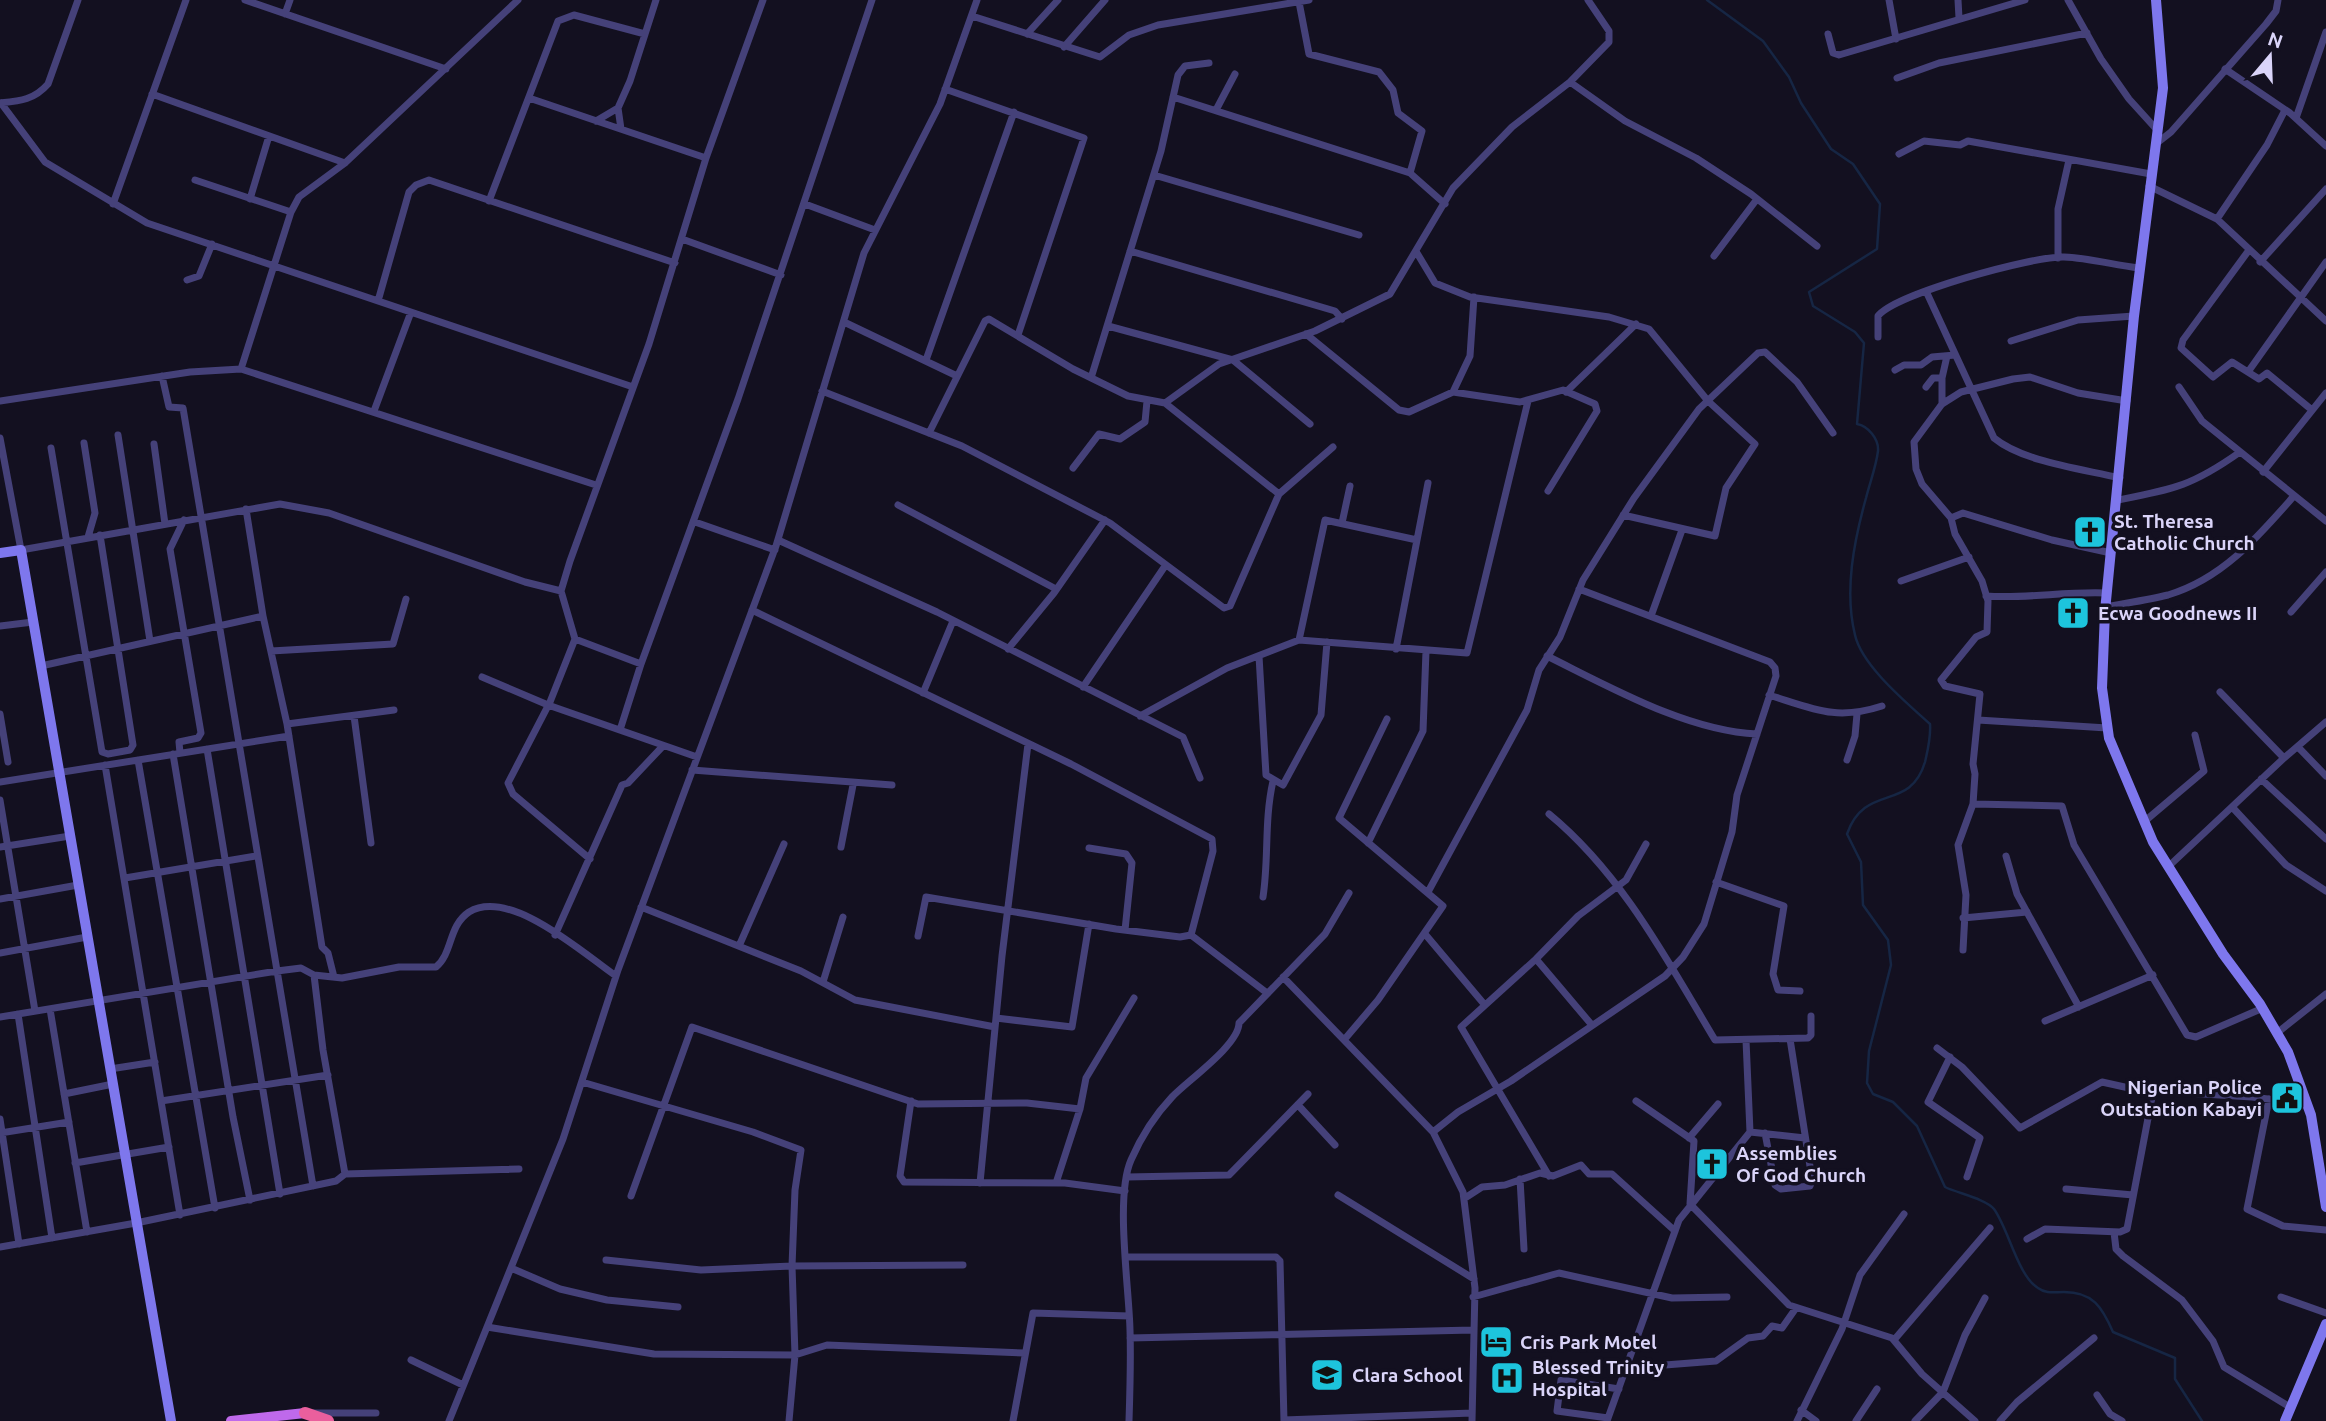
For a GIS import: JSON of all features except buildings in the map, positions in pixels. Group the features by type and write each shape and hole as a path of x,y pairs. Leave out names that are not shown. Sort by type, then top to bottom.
{"highway":[{"path":"305,1413 328,1421"}],"main road":[{"path":"231,1421 305,1413"}],"street":[{"path":"1,103 27,100 39,95 48,84 78,0"},
{"path":"113,204 186,0"},
{"path":"245,0 446,69"},
{"path":"285,14 290,0"},
{"path":"241,369 291,212 299,197 345,163 518,0"},
{"path":"621,129 618,108 656,0"},
{"path":"590,859 509,790 508,783 548,705 575,639 561,591 596,485 633,387 706,158 763,0"},
{"path":"620,730 641,664 695,522 781,275 872,0"},
{"path":"449,1421 563,1139 641,908 775,550 864,253 945,89 976,0"},
{"path":"1027,34 1058,0"},
{"path":"1064,47 1105,0"},
{"path":"972,16 1100,57 1129,35 1158,25 1309,0"},
{"path":"1165,403 1219,364 1306,334 1390,294 1454,188 1512,127 1570,82 1610,37 1588,0"},
{"path":"1889,0 1896,39"},
{"path":"1958,0 1959,18"},
{"path":"1828,34 1836,55 2025,0"},
{"path":"2068,0 2129,99 2158,131"},
{"path":"2156,0 2163,88 2139,268 2118,500 2105,607 2102,688 2107,728 2117,759 2169,866 2223,954 2263,1008 2288,1052 2307,1104 2326,1207"},
{"path":"2157,143 2171,132 2266,24 2276,11 2278,0"},
{"path":"1299,2 1309,54 1379,72 1394,90 1398,113 1422,131 1410,173"},
{"path":"489,201 551,36 562,17 574,15 645,34"},
{"path":"2296,118 2326,32"},
{"path":"1896,78 1939,63 2087,33"},
{"path":"1091,378 1154,175 1181,69 1209,63"},
{"path":"2225,69 2286,110 2326,146"},
{"path":"1216,110 1235,74"},
{"path":"1570,82 1625,121 1696,158 1757,199 1817,246"},
{"path":"945,89 1084,138 1051,229 1018,335"},
{"path":"152,94 345,163"},
{"path":"1173,97 1410,173 1445,204"},
{"path":"529,98 706,158"},
{"path":"1,103 45,162 147,223 633,387"},
{"path":"596,121 618,108"},
{"path":"2217,219 2267,145 2286,110"},
{"path":"926,360 1014,112"},
{"path":"250,199 269,136"},
{"path":"1899,154 1924,141 1960,145 1968,141 2151,174"},
{"path":"2058,258 2058,209 2069,160"},
{"path":"1154,175 1359,235"},
{"path":"195,180 291,212"},
{"path":"378,301 409,192 416,185 429,180 674,262"},
{"path":"2149,186 2217,219 2300,300 2326,321"},
{"path":"2260,262 2326,189"},
{"path":"1714,256 1757,199"},
{"path":"804,204 876,230"},
{"path":"682,239 781,275"},
{"path":"187,280 199,276 212,244"},
{"path":"2249,250 2181,343 2181,348 2209,376 2218,376 2234,362 2259,379 2267,373 2312,410"},
{"path":"1130,251 1335,311 1342,319"},
{"path":"1417,253 1435,283 1474,298 1609,317 1649,329 1708,401 1755,446 1726,488 1715,536 1623,515"},
{"path":"1878,337 1875,323 1884,309 1926,291 1992,270 2058,258 2139,268"},
{"path":"2248,372 2326,262"},
{"path":"1926,291 1951,355 1994,438 2006,446 2053,463 2120,478"},
{"path":"1453,392 1470,356 1474,298"},
{"path":"374,411 411,312"},
{"path":"2011,341 2078,320 2134,316"},
{"path":"929,433 985,321 993,320 1091,378 1128,396 1165,403 1279,494"},
{"path":"844,322 957,376"},
{"path":"1566,392 1636,324"},
{"path":"1108,326 1233,360 1310,424"},
{"path":"1306,334 1399,410 1409,412 1453,392 1528,401 1558,390 1595,404 1597,411 1548,491"},
{"path":"1428,892 1527,710 1539,670 1560,638 1579,589 1623,515 1708,401 1758,353 1765,352 1797,382 1833,433"},
{"path":"1895,370 1904,365 1922,365 1932,357 1951,355"},
{"path":"1942,404 1942,378 1951,355"},
{"path":"0,401 162,376 241,369 596,485"},
{"path":"162,376 169,407 183,408 199,518 240,744 256,856 313,1186"},
{"path":"1963,950 1966,895 1958,845 1972,804 1980,694 1945,686 1941,680 1976,636 1988,630 1986,596 1951,518 1922,484 1914,456 1914,442 1918,433 1942,404 1964,391 2030,377 2078,393 2127,401"},
{"path":"1926,387 1933,378 1942,378"},
{"path":"2179,387 2195,414 2263,472 2325,519"},
{"path":"822,391 929,433 1028,479 1105,520 1219,607 1230,606 1279,494 1333,447"},
{"path":"2263,472 2326,393"},
{"path":"1073,468 1099,434 1120,439 1145,422 1147,401"},
{"path":"1140,716 1227,668 1299,640 1462,654 1471,647 1528,401"},
{"path":"118,435 150,641"},
{"path":"0,438 171,1421"},
{"path":"84,443 95,513 88,537"},
{"path":"154,444 165,524"},
{"path":"51,448 102,752 108,754 130,750 134,745 100,535"},
{"path":"2118,500 2177,488 2202,479 2240,452"},
{"path":"1396,649 1428,484"},
{"path":"1342,523 1350,486"},
{"path":"2105,607 2170,594 2216,572 2249,547 2294,497"},
{"path":"0,554 280,505 329,513 561,591"},
{"path":"898,505 1056,589"},
{"path":"246,509 263,616 287,724 321,947 328,953 334,977"},
{"path":"1951,518 1963,513 2052,540 2111,553"},
{"path":"184,520 170,549 201,736 179,742 176,754 190,867 212,982 228,1091 250,1200"},
{"path":"1009,649 1105,520"},
{"path":"1299,640 1323,524 1328,520 1417,540"},
{"path":"695,522 775,550"},
{"path":"1651,616 1682,530"},
{"path":"778,540 953,621 1186,739 1200,778"},
{"path":"1900,581 1969,557"},
{"path":"1083,687 1165,566"},
{"path":"2291,612 2326,572"},
{"path":"1433,1132 1458,1112 1497,1089 1672,969 1700,932 1732,832 1737,795 1776,676 1775,667 1770,662 1579,589"},
{"path":"1986,596 2021,598 2067,592 2107,593"},
{"path":"271,651 393,645 406,599"},
{"path":"752,610 1028,744 1212,839 1213,851 1191,935"},
{"path":"41,666 263,616"},
{"path":"0,626 33,621"},
{"path":"923,693 953,621"},
{"path":"575,639 641,664"},
{"path":"1259,656 1266,775 1285,785 1321,715 1327,642"},
{"path":"1368,843 1423,731 1426,651"},
{"path":"1547,656 1623,693 1720,731 1757,734"},
{"path":"482,677 548,705 697,757"},
{"path":"2220,692 2284,758"},
{"path":"1769,695 1839,715 1857,714 1882,706"},
{"path":"287,724 394,710"},
{"path":"0,714 8,762"},
{"path":"1847,760 1855,736 1857,714"},
{"path":"354,716 371,843"},
{"path":"1344,1040 1371,1008 1443,906 1338,816 1387,719"},
{"path":"1978,720 2107,728"},
{"path":"2169,866 2326,722"},
{"path":"2145,821 2204,771 2194,735"},
{"path":"0,782 289,736"},
{"path":"980,1182 1007,912 1028,744"},
{"path":"555,935 622,785 628,783 663,746"},
{"path":"2298,747 2326,776"},
{"path":"207,749 242,977 280,1194"},
{"path":"138,760 215,1208"},
{"path":"105,765 180,1215"},
{"path":"692,770 853,785 892,785"},
{"path":"2261,779 2326,839"},
{"path":"1263,898 1268,864 1265,852 1266,811 1273,781"},
{"path":"841,847 853,785"},
{"path":"0,800 3,847 36,1011"},
{"path":"1972,804 2062,806 2074,845 2187,1035 2192,1037 2263,1008"},
{"path":"2233,808 2286,865 2326,891"},
{"path":"1549,814 1568,830 1618,885 1715,1041 1810,1038 1811,1016"},
{"path":"3,847 70,836"},
{"path":"739,946 784,844"},
{"path":"1549,1176 1461,1029 1578,916 1626,880 1646,844"},
{"path":"1089,848 1129,857 1132,863 1125,930"},
{"path":"125,878 256,856"},
{"path":"2006,856 2017,894 2080,1007"},
{"path":"1716,882 1784,906 1773,974 1778,990 1800,990"},
{"path":"0,899 78,885"},
{"path":"1129,1421 1130,1338 1125,1191 1130,1163 1156,1117 1171,1097 1235,1036 1238,1023 1325,934 1349,893"},
{"path":"918,936 926,897 1089,925 1180,937 1191,935 1267,993"},
{"path":"0,1017 301,968 314,975 334,977 399,967 436,967 442,959 455,925 471,911 492,908 521,912 539,921 555,935 617,976"},
{"path":"641,908 823,982 855,1000 995,1023 1072,1027 1089,925"},
{"path":"1963,918 2027,912"},
{"path":"823,982 843,916"},
{"path":"1425,934 1484,1004"},
{"path":"0,953 87,937"},
{"path":"1536,959 1591,1024"},
{"path":"0,1247 180,1215 342,1179 345,1174 314,975"},
{"path":"2045,1021 2153,975"},
{"path":"1127,1257 1276,1257 1280,1261 1284,1335 1284,1420 1472,1417 1474,1279 1465,1198 1433,1132 1283,977"},
{"path":"2277,1033 2326,994"},
{"path":"1056,1183 1080,1109 1086,1078 1134,998"},
{"path":"50,1009 87,1232"},
{"path":"18,1014 52,1238"},
{"path":"631,1196 690,1030 696,1027 924,1104 1027,1102 1080,1109"},
{"path":"1765,1133 1775,1185 1781,1189 1811,1184 1790,1039"},
{"path":"1619,1389 1561,1380 1556,1411 1607,1420 1619,1389 1627,1368 1654,1293 1675,1231 1690,1204 1750,1132 1746,1040"},
{"path":"1937,1048 2020,1128 2093,1084 2111,1082 2153,1091 2307,1104"},
{"path":"1950,1058 1928,1102 1980,1138 1968,1177"},
{"path":"110,1069 155,1062"},
{"path":"161,1101 328,1075"},
{"path":"582,1082 663,1104 801,1150 795,1190 792,1266 795,1355 789,1421"},
{"path":"64,1094 113,1084"},
{"path":"2027,1239 2045,1229 2114,1232 2127,1229 2153,1091"},
{"path":"1127,1177 1229,1175 1308,1094"},
{"path":"2269,1099 2247,1209 2283,1226 2326,1230"},
{"path":"911,1101 902,1180 1056,1183 1125,1191"},
{"path":"1636,1101 1696,1145 1690,1204"},
{"path":"1689,1138 1718,1104"},
{"path":"1298,1105 1335,1145"},
{"path":"0,1119 19,1244"},
{"path":"1,1133 69,1122"},
{"path":"1750,1132 1805,1138"},
{"path":"75,1163 169,1147"},
{"path":"1465,1198 1482,1187 1504,1185 1540,1173 1549,1176 1581,1165 1589,1174 1612,1174 1675,1231"},
{"path":"345,1174 519,1169"},
{"path":"1520,1179 1524,1249"},
{"path":"2066,1189 2133,1195"},
{"path":"1338,1195 1474,1279"},
{"path":"1690,1204 1789,1304 1894,1340 1943,1392 1975,1421"},
{"path":"1797,1421 1844,1322 1864,1267 1904,1214"},
{"path":"1894,1340 1990,1228"},
{"path":"2114,1232 2116,1249 2182,1300 2213,1341 2224,1367 2290,1407"},
{"path":"606,1260 701,1270 792,1266 963,1265"},
{"path":"511,1268 560,1289 607,1300 678,1307"},
{"path":"1473,1297 1559,1273 1672,1298 1727,1297"},
{"path":"2281,1297 2326,1313"},
{"path":"1915,1421 1943,1392 1965,1335 1985,1298"},
{"path":"1627,1368 1723,1358 1748,1338 1763,1336 1772,1326 1782,1328 1796,1308"},
{"path":"1013,1421 1033,1312 1129,1316"},
{"path":"2285,1421 2326,1324"},
{"path":"487,1327 654,1354 795,1355 828,1345 1024,1353"},
{"path":"1130,1338 1473,1330"},
{"path":"2000,1421 2017,1402 2094,1338"},
{"path":"411,1360 463,1385"},
{"path":"1856,1421 1877,1389"},
{"path":"2097,1395 2110,1414 2122,1421"},
{"path":"1801,1410 1816,1421"},
{"path":"305,1413 376,1413"}],"waterway":[{"path":"1707,0 1763,41 1789,77 1801,103 1831,149 1853,164 1880,204 1877,249 1809,292 1813,306 1855,332 1864,343 1857,424 1872,434 1878,451 1852,566 1850,601 1855,635 1859,647 1876,671 1930,724 1927,753 1918,778 1909,787 1865,808 1855,818 1847,834 1861,862 1863,905 1888,940 1891,965 1869,1051 1867,1083 1873,1094 1893,1102 1917,1126 1945,1187 1978,1199 1994,1209 2019,1263 2031,1282 2044,1291 2074,1293 2089,1298 2105,1315 2113,1332 2175,1358 2175,1379 2202,1421"}],"place":[{"name":"St. Theresa Catholic Church","path":"2090,532"},
{"name":"Ecwa Goodnews II","path":"2073,613"},
{"name":"Nigerian Police Outstation Kabayi","path":"2287,1098"},
{"name":"Assemblies Of God Church","path":"1712,1164"},
{"name":"Cris Park Motel","path":"1496,1342"},
{"name":"Clara School","path":"1327,1375"},
{"name":"Blessed Trinity Hospital","path":"1507,1378"}]}
